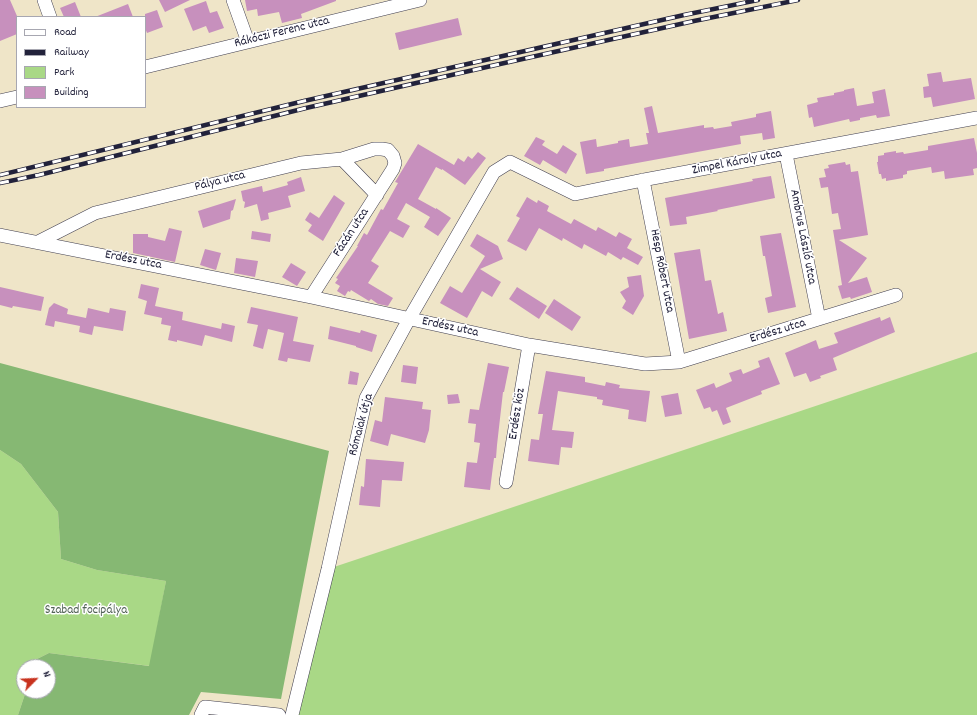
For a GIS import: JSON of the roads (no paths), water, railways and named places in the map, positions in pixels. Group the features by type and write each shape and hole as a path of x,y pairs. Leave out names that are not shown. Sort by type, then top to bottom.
{"street":[{"path":"44,0 50,16"},
{"path":"233,0 248,42"},
{"name":"Rákóczi Ferenc utca","path":"146,67 420,0"},
{"path":"0,101 16,97"},
{"name":"Zimpel Károly utca","path":"504,165 510,162 575,194 977,118"},
{"name":"Pálya utca","path":"38,242 94,213 301,162 342,159 374,149 382,149 388,150 393,156 395,163 393,169"},
{"name":"Ambrus László utca","path":"786,154 819,319"},
{"path":"342,159 377,195"},
{"name":"Rómaiak útja","path":"292,715 328,569 366,398 409,319 494,172 504,165"},
{"name":"Fácán utca","path":"311,297 393,169"},
{"name":"Hesp Róbert utca","path":"643,180 679,362"},
{"name":"Erdész utca","path":"0,236 38,242 311,297 529,345 645,364 679,362 896,295"},
{"name":"Erdész köz","path":"506,482 529,345"},
{"path":"201,715 205,708 279,715"}],"railway":[{"path":"0,175 304,101 684,15 758,0"},
{"path":"0,183 39,175 306,108 694,21 798,0"}],"park label":[{"name":"Szabad focipálya","path":"86,611"}]}
